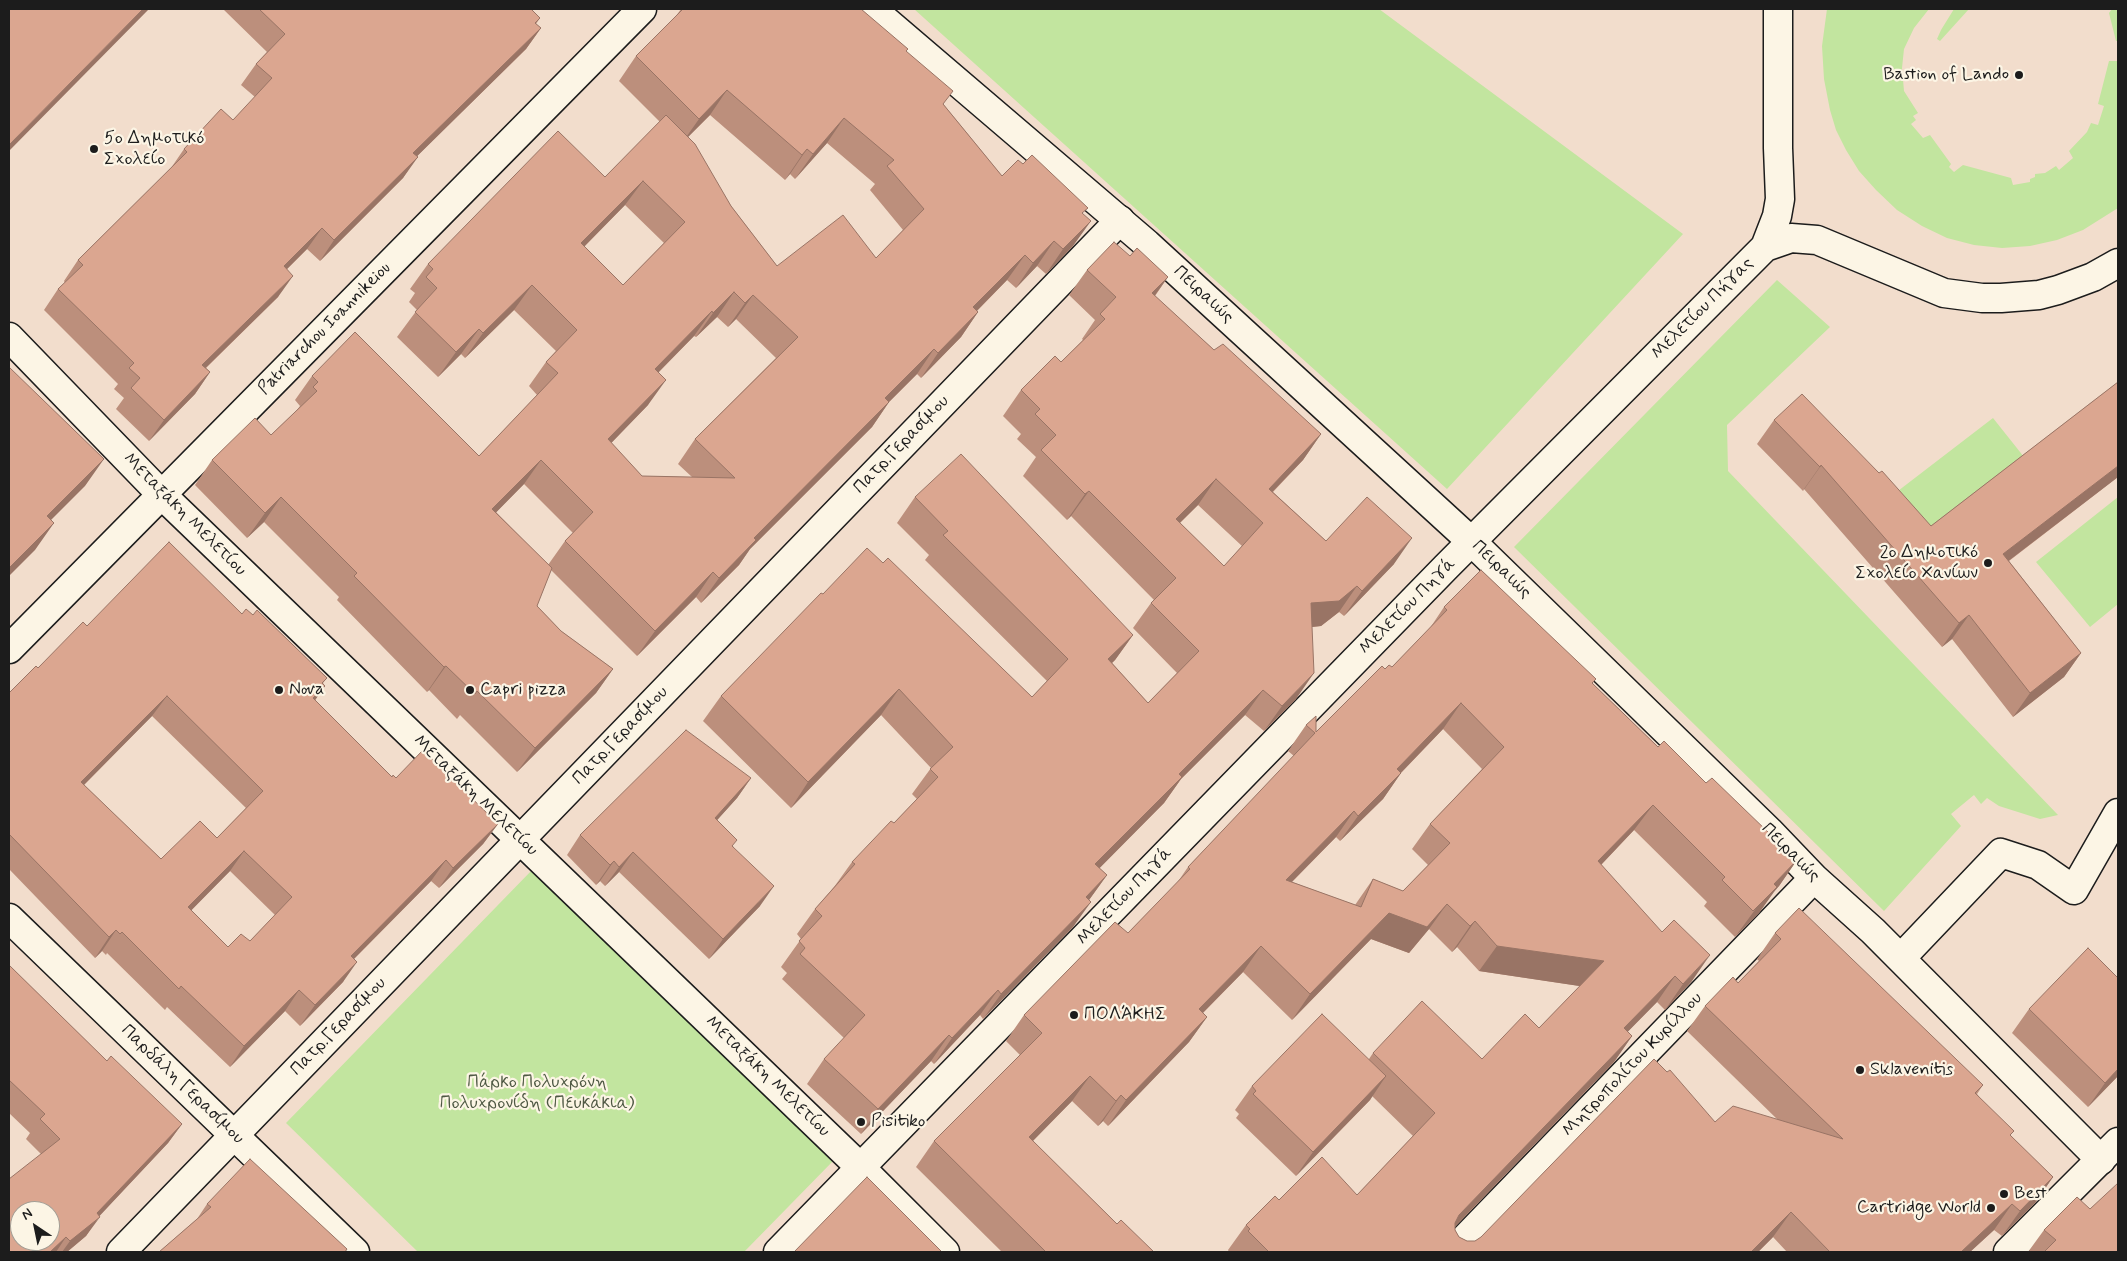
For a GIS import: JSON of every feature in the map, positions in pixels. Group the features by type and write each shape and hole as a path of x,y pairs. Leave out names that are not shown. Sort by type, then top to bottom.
{"street":[{"name":"Patriarchou Ioannikeiou","path":"9,649 642,9"},
{"name":"Πειραιώς","path":"872,9 1120,220 1472,542 1769,831 1814,878 2110,1151"},
{"name":"Μελετίου Πήγας","path":"1472,542 1765,247 1777,216 1780,200 1778,9"},
{"name":"Πατρ.Γερασίμου","path":"121,1252 1120,220"},
{"path":"1765,247 1791,238 1817,240 1944,293 1982,298 2039,295 2093,277 2118,263"},
{"name":"Μεταξάκη Μελετίου","path":"9,337 162,495 860,1167 945,1252"},
{"name":"Μελετίου Πηγά","path":"778,1252 1472,542"},
{"path":"1901,958 2001,853 2038,866 2074,890 2118,814"},
{"name":"Μητροπολίτου Κυρίλλου","path":"1452,1252 1814,878"},
{"name":"Παρδάλη Γερασίμου","path":"9,918 355,1252"},
{"path":"2008,1252 2110,1151"}],"green space":[{"path":"914,9 1379,9 1683,234 1447,489"},
{"path":"1827,9 1929,9 1914,28 1904,49 1902,68 1904,91 1918,113 1913,116 1916,120 1911,124 1923,138 1930,135 1951,164 1949,167 1954,172 1963,165 2011,178 2013,185 2030,182 2030,179 2035,177 2035,174 2045,173 2056,166 2059,170 2073,158 2069,151 2087,132 2091,123 2098,125 2104,106 2098,104 2109,61 2118,61 2118,208 2083,230 2057,240 2030,246 2002,248 1974,245 1947,238 1922,226 1897,210 1859,171 1836,130 1824,79 1822,46"},
{"path":"1954,9 1969,9 1940,41 1937,39"},
{"path":"2112,9 2118,9 2118,41 2116,41 2109,13"},
{"path":"1777,280 1830,327 1727,425 1728,471 2058,815 2040,819 1999,806 1987,798 1981,804 1974,795 1951,814 1961,826 1884,911 1514,547"},
{"path":"1993,418 2024,457 1925,534 1894,494"},
{"path":"2118,497 2118,604 2090,627 2036,562"},
{"name":"Πάρκο Πολυχρόνη Πολυχρονίδη (Πευκάκια)","path":"533,869 834,1160 744,1252 418,1252 286,1123"}],"building":[{"path":"9,9 143,9 9,145"},
{"path":"259,9 531,9 540,18 535,23 541,28 413,153 418,157 334,240 322,228 284,266 293,276 202,365 210,372 164,420 131,388 140,378 129,368 134,363 58,289 83,265 78,260 187,152 184,149 221,109 233,120 272,78 256,64 285,34"},
{"path":"683,9 861,9 953,91 943,104 1002,176 1018,160 1023,164 1032,155 1088,208 1082,213 1091,221 1063,249 1054,241 1033,263 1025,255 973,307 978,312 938,353 934,349 885,398 889,402 754,538 756,540 719,578 713,572 655,631 565,541 593,512 541,460 492,509 552,568 537,606 561,631 613,669 535,748 477,691 475,694 446,666 444,667 354,576 357,573 281,497 265,513 212,460 255,418 271,435 317,391 313,387 318,382 312,376 355,332 479,456 558,373 546,362 577,330 532,285 483,333 479,329 456,352 415,312 437,288 426,277 433,269 428,264 558,131 605,177 666,115 695,144 731,206 777,266 843,215 876,258 924,209 887,166 894,160 844,118 813,154 807,149 802,155 727,90 699,119 636,56","holes":["643,181 685,222 623,285 581,243","734,292 745,303 753,295 798,337 695,439 735,478 642,476 608,439 666,380 655,369 712,311 713,313"]},
{"path":"1114,242 1130,256 1137,248 1168,277 1152,293 1214,350 1223,344 1321,434 1269,489 1326,541 1367,497 1412,538 1362,591 1357,586 1339,601 1311,603 1314,673 1282,706 1263,690 1179,774 1182,777 1095,864 1107,875 1086,897 1091,902 1001,994 998,990 952,1038 949,1035 878,1109 824,1059 865,1015 800,954 805,948 799,941 822,916 815,909 855,864 852,862 891,821 894,823 938,777 930,769 953,747 899,689 808,782 721,696 867,548 883,563 888,558 1032,697 1068,659 943,535 948,531 915,497 961,454 1133,635 1108,659 1148,703 1199,651 1151,603 1176,578 1089,491 1085,494 1041,450 1056,435 1035,414 1040,409 1021,390 1055,356 1061,362 1105,319 1100,314 1116,297 1087,270","holes":["1216,479 1263,523 1224,566 1176,519"]},
{"path":"9,367 104,459 47,516 54,523 9,568"},
{"path":"2118,382 2118,466 2003,554 2081,653 2030,693 1969,615 1959,623 1821,465 1820,467 1774,420 1802,394 1879,473 1882,471 1931,526"},
{"path":"169,542 242,614 246,609 253,615 257,610 327,678 322,683 325,686 313,698 392,777 393,775 396,778 423,750 498,824 453,868 446,860 351,956 357,962 315,1005 299,990 244,1046 181,986 179,989 122,932 120,934 116,930 109,937 9,834 9,693 36,666 38,668 83,622 87,626","holes":["167,696 263,791 217,838 200,821 161,859 81,782","244,851 292,897 250,941 241,934 228,947 188,907"]},
{"path":"1481,570 1596,679 1592,683 1658,747 1664,741 1706,783 1712,778 1797,860 1774,884 1777,887 1753,911 1722,880 1725,877 1653,805 1598,861 1662,932 1674,920 1710,955 1683,984 1675,976 1624,1028 1632,1036 1459,1215 1455,1223 1455,1230 1459,1237 1467,1241 1475,1241 1481,1237 1654,1059 1667,1072 1670,1070 1715,1122 1733,1106 1843,1139 1705,1006 1733,977 1738,983 1781,939 1775,933 1799,908 1983,1085 1975,1093 2014,1131 2010,1135 2053,1177 2020,1211 2012,1204 1961,1252 1830,1252 1791,1212 1753,1252 1269,1252 1248,1231 1250,1229 1246,1225 1275,1196 1279,1200 1322,1157 1357,1195 1435,1113 1373,1053 1422,1001 1482,1059 1525,1014 1539,1028 1604,961 1497,946 1475,921 1470,926 1447,904 1427,927 1389,913 1310,994 1261,946 1199,1009 1207,1017 1126,1100 1121,1095 1116,1101 1090,1076 1029,1137 1117,1224 1121,1220 1154,1252 1046,1252 934,1141 1042,1033 1024,1015 1115,922 1128,933 1190,869 1188,867 1315,733 1306,725 1316,716 1316,732 1382,666 1385,669 1389,665 1392,667 1447,610 1444,607","holes":["1461,703 1504,747 1430,824 1450,843 1403,891 1373,879 1361,907 1286,880 1354,811 1358,816 1401,773 1397,769"]},
{"path":"686,730 751,778 715,818 737,840 732,846 774,886 723,939 633,852 619,867 614,861 610,865 580,835"},
{"path":"2088,948 2118,978 2118,1069 2105,1083 2029,1009"},
{"path":"9,965 107,1061 111,1056 182,1124 97,1213 100,1217 70,1241 66,1237 60,1243 60,1201 10,1201 10,1251 51,1251 9,1252 9,1179 60,1139 40,1119 45,1114 9,1080"},
{"path":"1322,1014 1386,1076 1313,1152 1253,1094 1256,1091 1252,1086"},
{"path":"250,1159 347,1249 345,1252 159,1252 211,1207 207,1204"},
{"path":"867,1177 942,1252 794,1252"},
{"path":"2118,1183 2118,1252 2044,1252 2056,1240 2044,1230 2077,1197 2090,1209"}],"place":[{"name":"Bastion of Lando","path":"2019,75"},
{"name":"5ο Δημοτικό Σχολείο","path":"94,149"},
{"name":"2ο Δημοτικό Σχολείο Χανίων","path":"1988,563"},
{"name":"Nova","path":"279,690"},
{"name":"Capri pizza","path":"470,690"},
{"name":"ΠΟΛΆΚΗΣ","path":"1074,1015"},
{"name":"Sklavenitis","path":"1860,1070"},
{"name":"Pisitiko","path":"861,1122"},
{"name":"Best","path":"2004,1194"},
{"name":"Cartridge World","path":"1991,1208"}]}
